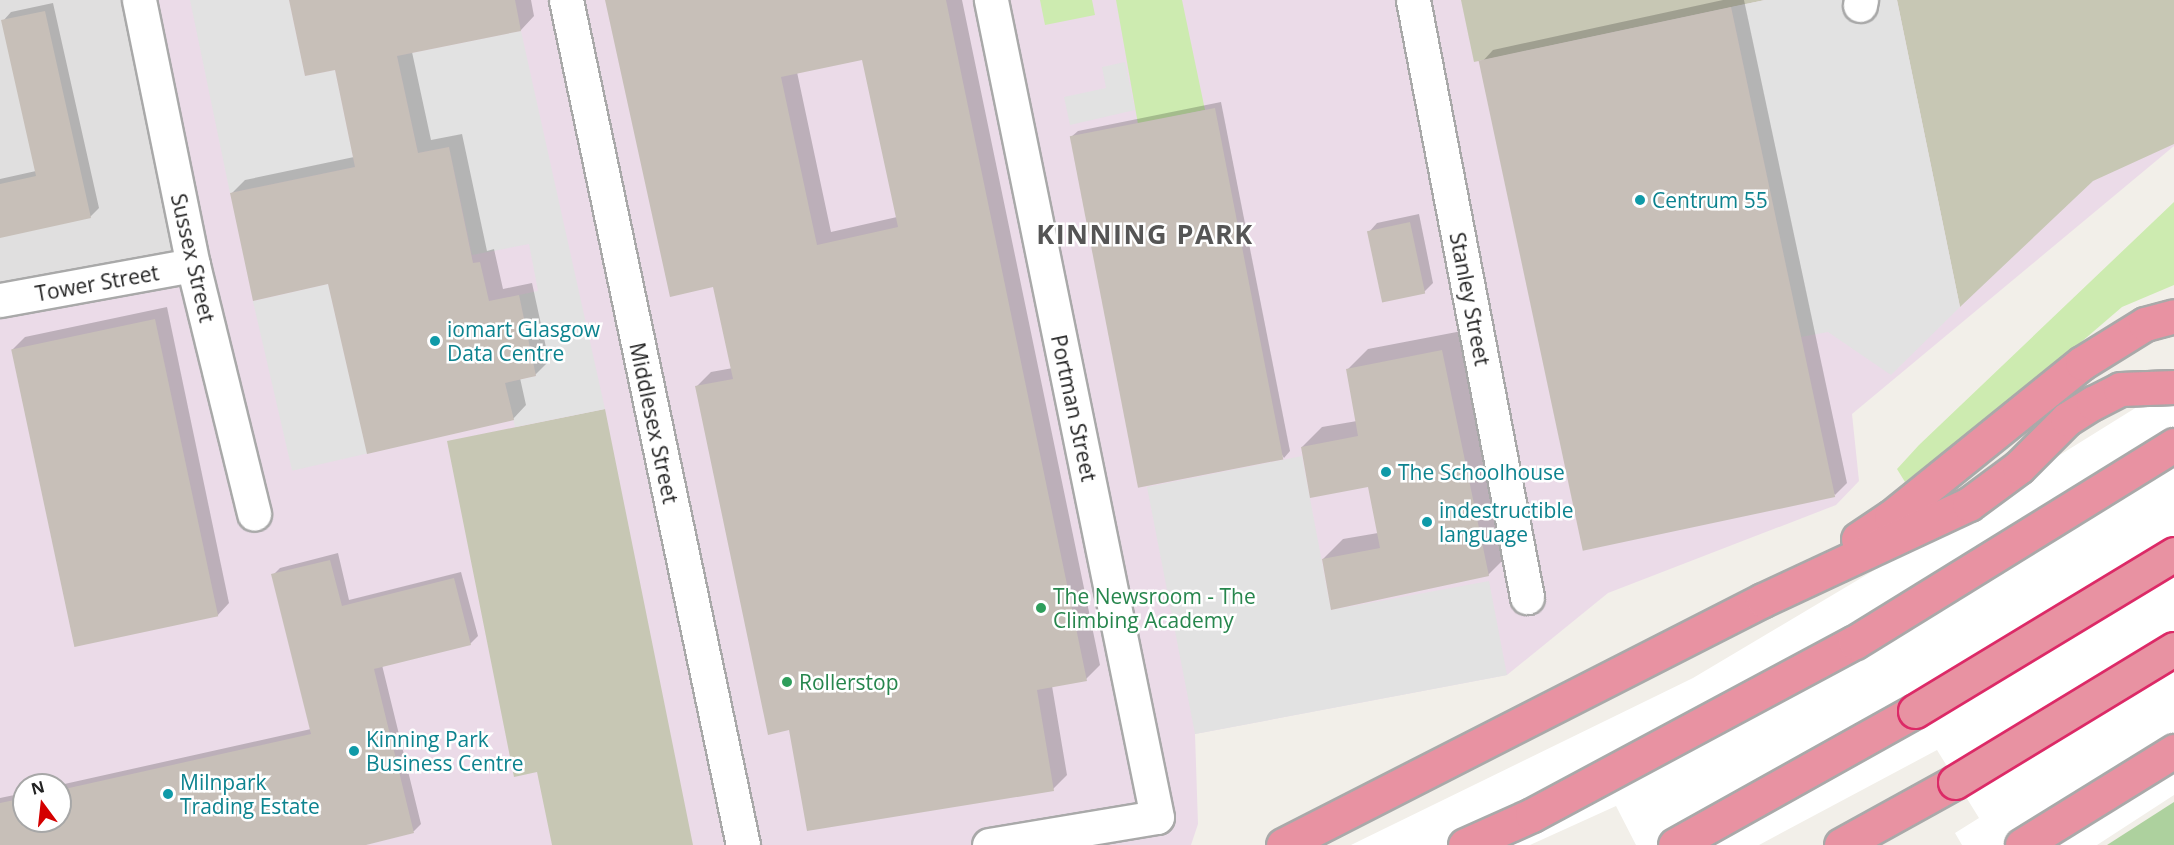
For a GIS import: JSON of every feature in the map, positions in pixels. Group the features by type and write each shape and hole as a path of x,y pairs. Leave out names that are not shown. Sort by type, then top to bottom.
{"highway":[{"path":"1763,600 1891,517 2082,363 2145,324 2174,316"},
{"path":"1283,845 1583,695 1763,600 1969,504 2019,466 2067,419 2093,403 2120,390 2174,387"},
{"path":"1465,845 1532,815 1854,642 2174,445"},
{"path":"1675,845 1915,711 2174,554"},
{"path":"1841,845 1955,782 2174,649"},
{"path":"2022,845 2174,751"}],"street":[{"name":"Sussex Street","path":"139,0 193,265 254,514"},
{"name":"Middlesex Street","path":"566,0 742,845"},
{"name":"Portman Street","path":"989,845 1157,817 991,0"},
{"name":"Stanley Street","path":"1413,0 1527,597"},
{"name":"Tower Street","path":"0,300 193,265"}],"shaded area":[{"path":"0,0 121,0 175,250 0,285"},
{"path":"142,0 2174,0 2174,146 1852,414 1859,481 1836,505 1608,593 1507,675 1195,734 1198,824 1191,845 0,845 0,300 192,266"},
{"path":"190,0 289,0 305,76 335,70 355,167 230,193"},
{"path":"1461,0 1765,0 1474,62"},
{"path":"1765,0 1897,0 1960,307 1891,375 1828,332 1801,337 1731,7"},
{"path":"1897,0 2174,0 2174,144 2093,181 1960,307"},
{"path":"521,31 605,409 515,427 505,383 536,376 519,295 538,291 529,244 472,255 449,147 418,153 397,56"},
{"path":"1125,62 1135,110 1070,125 1064,97 1106,88 1102,67"},
{"path":"328,284 367,454 292,471 253,301"},
{"path":"605,409 693,845 552,845 537,772 514,777 447,441"},
{"path":"1302,456 1331,610 1489,581 1507,675 1195,734 1147,487"}],"green space":[{"path":"1040,0 1092,0 1095,15 1045,25"},
{"path":"1116,0 1182,0 1205,110 1138,124"},
{"path":"2174,202 2174,285 2122,307 2024,391 1905,482 1897,469 1919,445"},
{"path":"2174,802 2174,845 2107,845"}],"pier":[{"path":"2174,384 2174,795 2097,845 1962,845 1955,833 1979,818 1937,750 1759,845 1636,845 1616,806 1530,845 1351,845 1693,678 1883,565"}],"building":[{"path":"289,0 515,0 521,31 397,56 418,153 449,147 473,263 480,262 489,301 519,295 536,376 505,383 514,420 367,454 328,284 253,301 230,193 355,167 335,70 305,76"},
{"path":"605,0 946,0 1087,681 1037,690 1054,791 807,831 789,730 768,735 695,386 733,379 713,287 670,297","holes":["862,60 898,227 817,245 781,77"]},
{"name":"Centrum 55","path":"1731,7 1835,497 1583,551 1479,61"},
{"path":"45,11 91,218 0,238 0,184 36,176 1,20"},
{"path":"1215,108 1283,459 1138,488 1070,136"},
{"path":"1410,222 1425,293 1382,303 1367,231"},
{"path":"155,319 218,616 74,647 11,350"},
{"name":"The Schoolhouse","path":"1442,350 1489,576 1331,610 1322,559 1380,548 1368,487 1310,498 1301,447 1358,436 1346,369"},
{"path":"330,560 342,606 454,578 471,645 374,669 414,833 366,845 0,845 0,803 12,800 12,833 72,833 72,787 311,734 271,574"}],"place":[{"name":"Centrum 55","path":"1640,200"},
{"name":"iomart Glasgow Data Centre","path":"435,341"},
{"name":"The Schoolhouse","path":"1386,472"},
{"name":"indestructible language","path":"1427,522"},
{"name":"The Newsroom - The Climbing Academy","path":"1041,608"},
{"name":"Rollerstop","path":"787,682"},
{"name":"Kinning Park Business Centre","path":"354,751"},
{"name":"Milnpark Trading Estate","path":"168,794"}],"district":[{"name":"KINNING PARK","path":"1145,234"}]}
